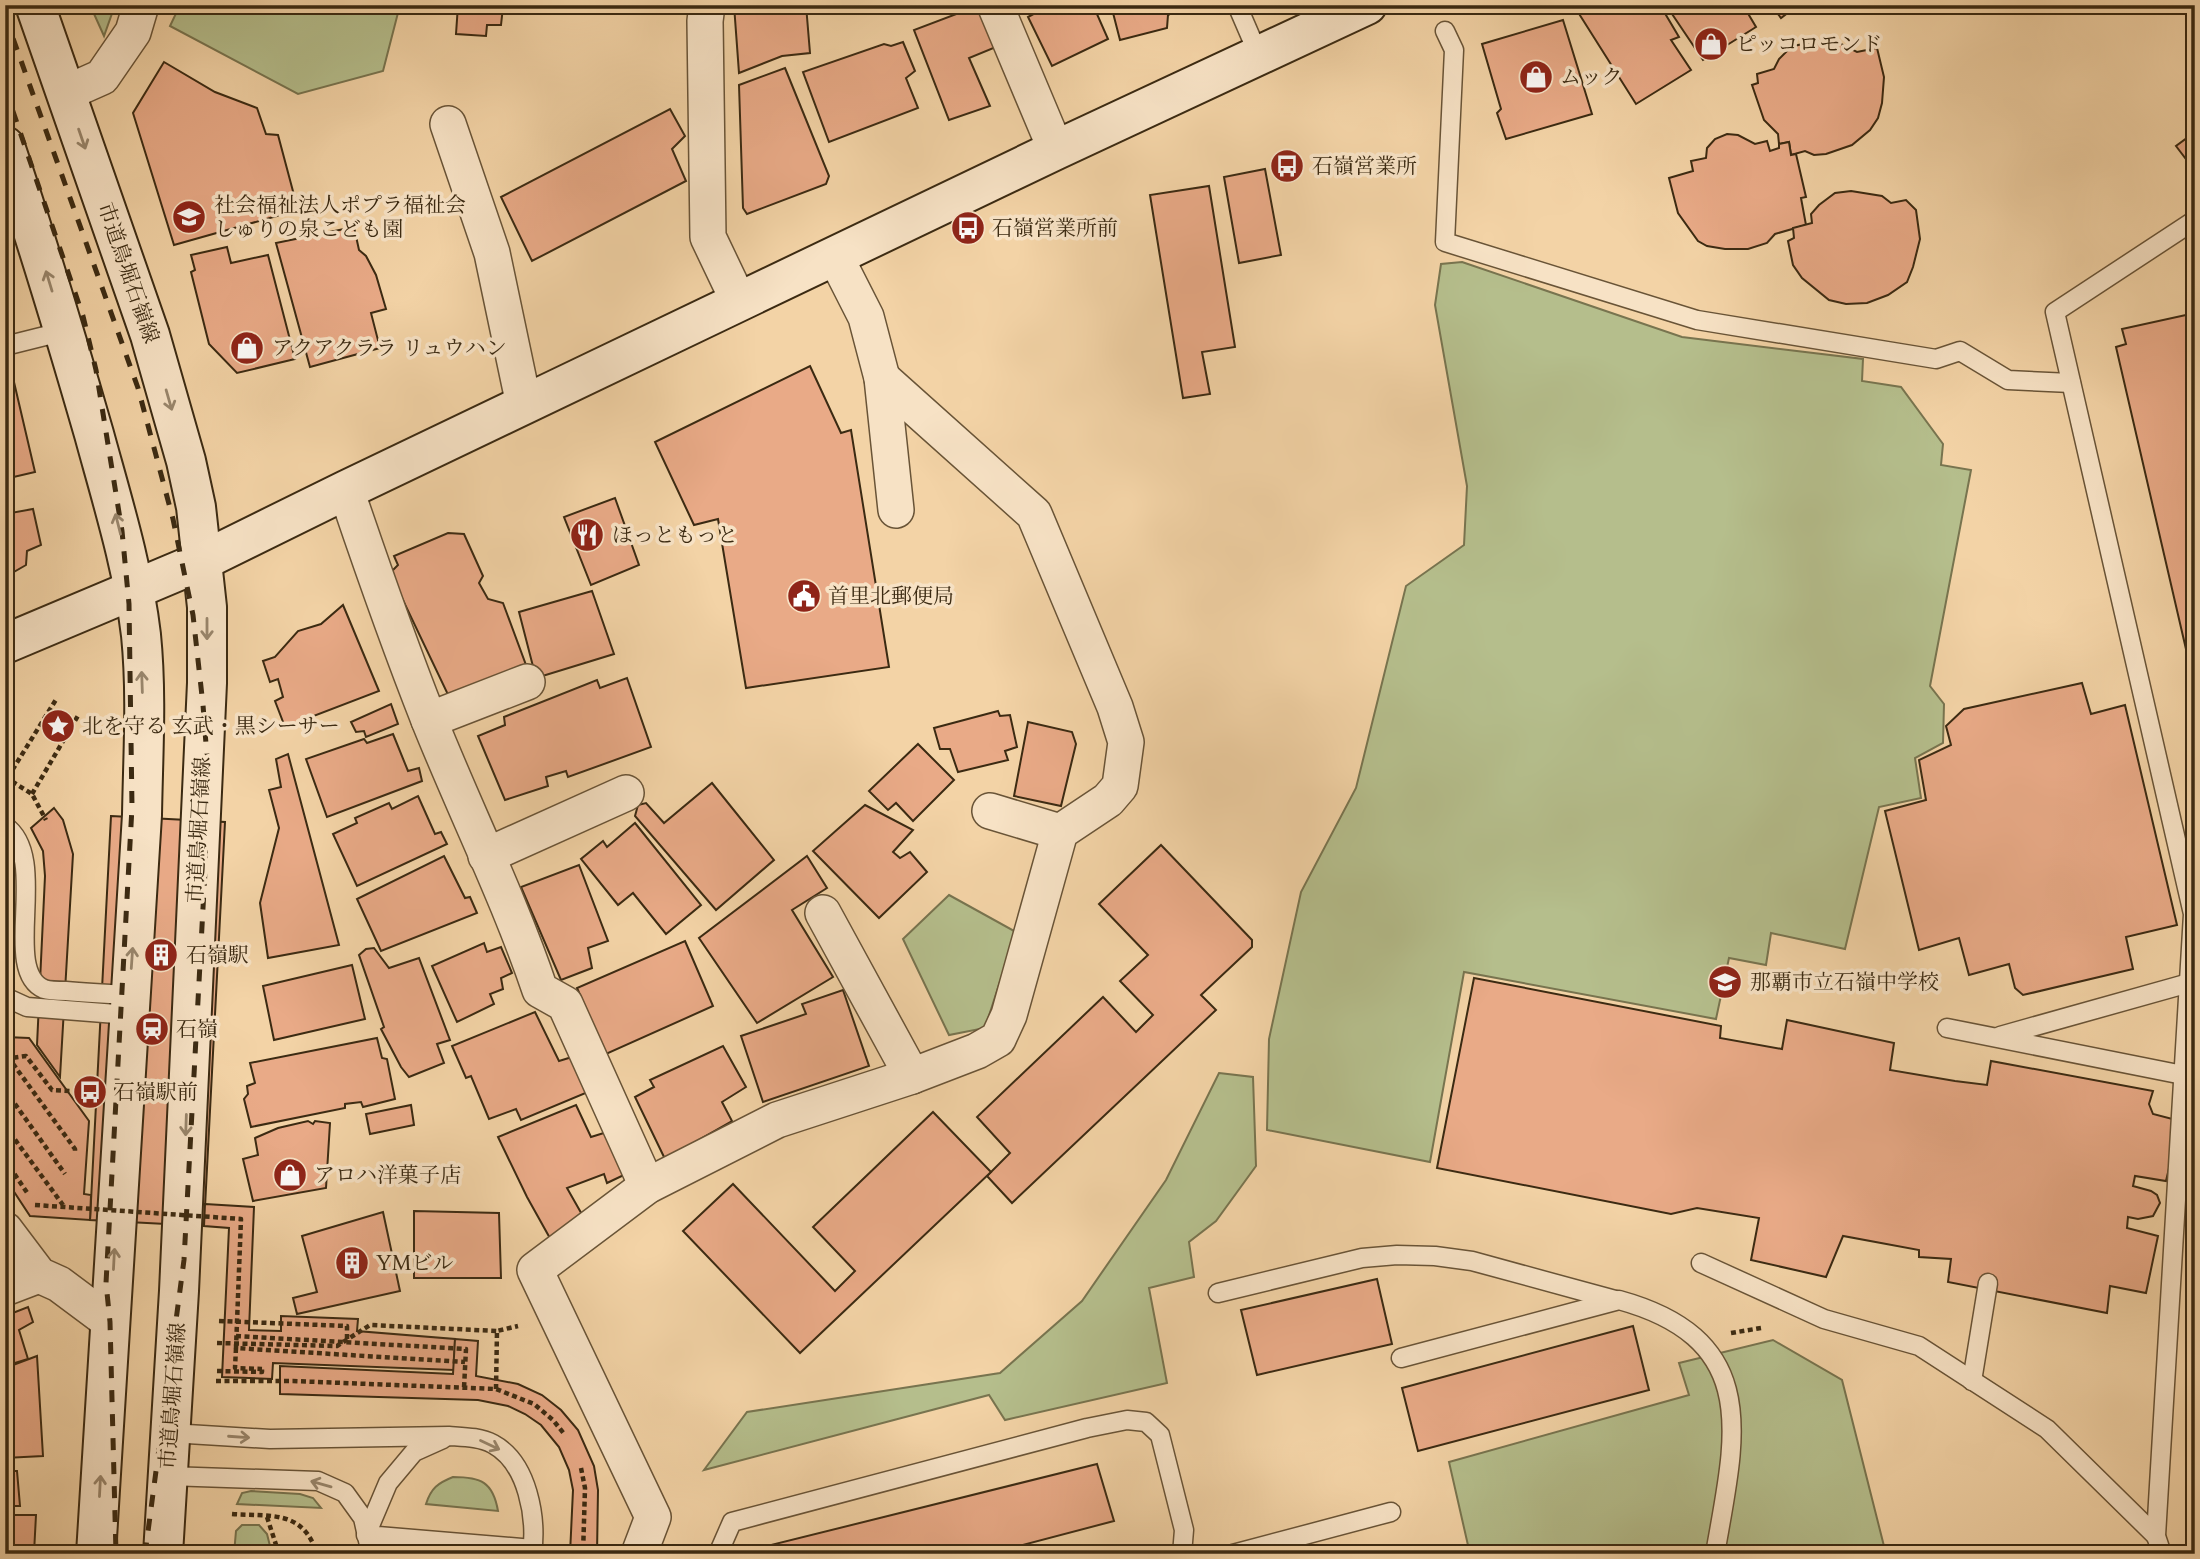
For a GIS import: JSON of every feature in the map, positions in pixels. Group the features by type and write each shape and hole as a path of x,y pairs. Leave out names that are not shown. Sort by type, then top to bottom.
{"street":[{"name":"市道鳥堀石嶺線","path":"35,5 150,335 181,440 196,507 207,607 207,683 163,1554"},
{"path":"66,93 102,77 133,32 141,5"},
{"path":"707,5 705,21 709,237 739,302"},
{"path":"995,5 1056,150"},
{"path":"5,644 202,561 1056,150 1367,5"},
{"path":"448,124 492,253 524,405"},
{"path":"5,146 65,331 134,590 141,637 142,815 96,1554"},
{"path":"835,257 866,317 882,378 896,510"},
{"path":"639,1554 653,1517 535,1270 648,1186 777,1120 912,1076 977,1051 998,1039 1009,1015 1060,832 1108,800 1120,786 1126,742 1115,707 1034,514 882,378"},
{"path":"346,490 429,720 485,856 519,928 540,990 565,1004 648,1186"},
{"path":"429,720 527,682"},
{"path":"485,856 626,793"},
{"path":"990,811 1060,832"},
{"path":"823,913 912,1076"},
{"path":"5,1230 38,1275 60,1284 110,1322"},
{"path":"5,1288 38,1275"}],"lane":[{"path":"1237,5 1259,56"},
{"path":"1445,32 1454,50 1445,242 1697,320 1936,359 1960,351 2008,380 2071,383"},
{"path":"2162,1554 2156,1536 2193,914 2055,312 2195,220"},
{"path":"5,346 65,331"},
{"path":"5,826 12,831 22,851 24,880 20,944 31,978 43,989 129,1005"},
{"path":"1994,1038 2189,983"},
{"path":"5,997 27,1007 129,1005"},
{"path":"1947,1028 2183,1075"},
{"path":"1218,1293 1362,1258 1435,1256 1472,1261 1619,1300 1646,1308 1672,1321 1709,1351 1723,1378 1731,1414 1732,1446 1728,1481 1714,1554"},
{"path":"1701,1263 1824,1319 1919,1346 2047,1429 2156,1536"},
{"path":"1972,1381 1988,1283"},
{"path":"1401,1358 1619,1300"},
{"path":"718,1554 732,1522 1087,1428 1127,1420 1146,1422 1160,1435 1184,1530 1182,1554"},
{"path":"171,1433 270,1439 449,1436 473,1438 493,1444 507,1455 521,1476 530,1498 534,1521 533,1552 366,1535"},
{"path":"366,1535 387,1483 414,1451 449,1436"},
{"path":"168,1476 318,1481 345,1493 363,1518 371,1554"},
{"path":"1233,1554 1391,1512"}],"path":[{"path":"8,777 57,698"},
{"path":"32,794 79,714"},
{"path":"7,1058 26,1056 52,1090 70,1091"},
{"path":"7,1058 75,1149"},
{"path":"5,1090 65,1174"},
{"path":"5,1126 63,1205"},
{"path":"5,1160 35,1205 241,1219 235,1368 262,1369 262,1372 215,1371"},
{"path":"217,1343 337,1346 370,1325 497,1331 557,1317"},
{"path":"219,1321 347,1326 346,1341"},
{"path":"496,1389 497,1331"},
{"path":"236,1336 466,1349 464,1388"},
{"path":"236,1348 465,1362"},
{"path":"221,1513 292,1519 305,1528 314,1542 317,1554"},
{"path":"267,1517 279,1554"}],"green space":[{"path":"90,5 115,5 104,36"},
{"path":"180,5 400,5 383,71 298,94 170,26"},
{"path":"1462,262 1682,337 1863,359 1862,381 1901,387 1943,444 1941,465 1971,470 1930,686 1944,704 1943,743 1915,758 1921,798 1879,807 1845,949 1771,933 1766,965 1729,958 1716,1019 1464,972 1430,1162 1267,1130 1269,1039 1301,892 1356,788 1406,586 1464,545 1467,486 1435,305 1441,264"},
{"path":"949,895 1016,932 985,1028 949,1035 903,939"},
{"path":"1219,1073 1253,1077 1256,1166 1216,1221 1189,1242 1194,1277 1149,1288 1167,1383 1005,1420 989,1395 704,1470 747,1412 1000,1373 1082,1301 1166,1180"},
{"path":"1773,1340 1842,1380 1886,1554 1678,1554 1678,1550 1664,1554 1470,1554 1449,1462 1689,1395 1679,1363"},
{"path":"453,1477 471,1478 484,1483 493,1493 498,1511 426,1504 436,1487"},
{"path":"251,1491 300,1494 313,1498 321,1508 237,1504 242,1493"},
{"path":"242,1525 259,1525 267,1534 272,1554 234,1554 236,1531"}],"building":[{"path":"458,5 561,5 560,11 503,7 501,25 487,25 486,36 456,34"},
{"path":"734,5 806,5 810,53 782,56 739,73"},
{"path":"872,5 938,5 873,13"},
{"path":"980,5 996,47 969,58 990,106 949,120 914,30"},
{"path":"1050,5 1093,5 1108,39 1052,66 1028,17"},
{"path":"1111,5 1173,5 1174,12 1168,15 1167,28 1120,40"},
{"path":"1581,5 1660,5 1679,37 1671,40 1691,70 1636,104 1576,9"},
{"name":"ピッコロモンド","path":"1666,5 1743,5 1756,27 1703,60"},
{"path":"1771,5 1798,5 1781,18"},
{"name":"ムック","path":"1563,20 1592,114 1506,139 1497,113 1501,109 1482,44"},
{"path":"1825,40 1837,42 1857,52 1877,48 1884,77 1878,118 1870,130 1852,145 1826,154 1814,155 1805,151 1791,155 1789,142 1779,144 1778,134 1764,120 1752,85 1758,83 1757,74 1774,69 1788,50 1798,45"},
{"path":"903,42 915,71 906,78 918,108 829,142 803,72 884,44 891,46"},
{"path":"164,62 215,92 257,108 266,134 278,135 298,210 174,245 133,113"},
{"path":"785,68 829,176 826,184 747,214 743,208 739,85"},
{"path":"670,109 685,136 672,149 686,181 532,261 501,197"},
{"path":"2195,132 2195,171 2176,146"},
{"path":"1727,134 1738,135 1755,144 1767,141 1770,151 1779,148 1779,144 1789,142 1791,155 1796,154 1806,197 1801,198 1806,225 1775,234 1767,243 1748,249 1725,249 1707,246 1698,241 1678,213 1669,178 1693,171 1691,161 1706,158 1707,148 1715,139"},
{"path":"1265,169 1281,255 1239,263 1224,177"},
{"path":"1209,186 1235,347 1202,352 1210,394 1183,398 1150,195"},
{"path":"1851,191 1882,196 1891,203 1906,200 1916,210 1920,239 1907,282 1888,295 1867,303 1846,304 1829,300 1802,278 1793,265 1788,241 1794,238 1793,228 1812,223 1811,214 1819,205 1835,193"},
{"path":"354,227 359,250 366,256 376,275 386,309 371,313 380,348 310,367 276,243"},
{"path":"227,247 231,263 268,255 295,359 237,373 209,344 191,272 195,270 191,255"},
{"path":"2195,313 2195,688 2116,347 2126,344 2122,329"},
{"path":"10,365 35,472 5,479 5,366"},
{"name":"首里北郵便局","path":"810,366 841,433 851,430 889,667 746,688 718,519 694,525 655,442"},
{"path":"615,498 639,565 591,585 564,517"},
{"path":"33,509 41,545 27,551 26,565 5,577 5,514"},
{"path":"448,533 464,534 483,576 479,583 488,599 503,603 526,665 451,701 390,573 398,565 394,556"},
{"path":"592,591 614,654 536,678 519,612"},
{"path":"343,605 379,691 285,727 275,701 283,697 278,679 270,682 263,661 275,657 298,631 321,624"},
{"path":"627,678 651,747 568,777 566,771 546,777 548,786 505,800 478,736 505,725 504,717 597,680 600,688"},
{"path":"2082,683 2091,714 2125,705 2177,925 2126,937 2133,969 2023,995 2015,988 2009,964 1969,975 1959,938 1919,950 1885,811 1926,800 1919,760 1951,745 1946,726 1964,709"},
{"path":"391,704 398,724 366,737 364,731 356,732 351,722"},
{"path":"998,711 1000,716 1010,715 1017,747 1005,751 1008,760 958,772 950,749 940,749 934,728"},
{"path":"1028,722 1072,732 1076,744 1061,806 1014,796"},
{"path":"393,734 408,771 419,768 422,781 327,817 306,759 364,739 367,743"},
{"path":"918,744 954,780 913,821 896,803 888,810 869,791"},
{"path":"288,754 339,945 268,958 260,903 279,828 269,790 281,787 276,759"},
{"path":"712,783 774,860 716,910 635,816 638,805 646,803 664,823"},
{"path":"418,796 435,834 441,832 447,844 357,886 333,834 357,823 355,818 389,803 392,809"},
{"path":"865,805 913,830 893,852 900,858 910,852 927,872 879,918 813,851"},
{"path":"54,808 63,820 73,854 60,1077 37,1045 45,876 43,851 31,828"},
{"name":"石嶺駅","path":"111,816 225,822 204,1226 90,1220"},
{"path":"635,823 701,905 666,934 633,893 618,905 581,859 603,841 607,847"},
{"path":"1161,845 1252,940 1252,947 1201,995 1216,1010 1012,1203 987,1176 1010,1153 977,1117 1103,997 1136,1032 1153,1015 1120,981 1148,955 1099,904"},
{"path":"444,856 465,898 470,897 477,913 381,951 357,899"},
{"path":"807,856 827,888 792,910 833,977 757,1023 699,938"},
{"path":"579,865 608,941 588,948 592,968 561,980 521,887"},
{"path":"685,941 713,1006 606,1054 577,988"},
{"path":"484,943 487,952 501,947 512,973 501,978 503,989 490,994 494,1004 457,1022 432,966"},
{"path":"374,948 389,968 419,958 450,1040 437,1044 444,1063 409,1077 401,1067 381,1029 384,1027 359,955 366,949"},
{"path":"352,965 365,1019 274,1040 263,986"},
{"path":"1474,978 1721,1026 1720,1038 1782,1049 1787,1020 1894,1043 1890,1070 1955,1081 1987,1085 1991,1061 2153,1091 2149,1104 2153,1114 2180,1121 2166,1181 2135,1176 2133,1186 2151,1191 2157,1195 2160,1203 2153,1216 2138,1219 2128,1217 2127,1228 2158,1236 2146,1293 2110,1286 2107,1313 1948,1282 1951,1259 1919,1257 1919,1250 1843,1236 1826,1277 1751,1260 1759,1218 1697,1208 1671,1214 1437,1168"},
{"path":"843,990 869,1066 763,1102 741,1036 806,1014 802,1004"},
{"path":"535,1012 559,1061 572,1057 588,1092 521,1120 516,1109 489,1119 471,1076 466,1078 452,1046"},
{"path":"5,1037 29,1038 89,1121 84,1194 91,1195 90,1220 30,1216 5,1178"},
{"path":"377,1038 382,1058 387,1059 395,1099 363,1107 361,1102 345,1104 345,1108 251,1127 244,1099 248,1094 247,1086 255,1083 250,1063"},
{"path":"723,1046 746,1087 722,1102 732,1121 665,1159 635,1097 654,1087 650,1080"},
{"path":"411,1105 414,1125 370,1134 366,1114"},
{"path":"576,1105 591,1137 607,1132 626,1174 607,1183 604,1174 567,1188 584,1218 551,1240 498,1137"},
{"path":"933,1112 991,1172 800,1353 683,1231 733,1184 835,1291 855,1271 813,1227"},
{"path":"308,1121 313,1124 315,1121 330,1123 326,1188 253,1201 243,1159 258,1155 255,1138 278,1128"},
{"path":"205,1204 254,1207 249,1330 281,1331 281,1316 358,1319 357,1331 455,1339 454,1370 273,1363 272,1379 222,1377 229,1228 204,1226"},
{"path":"414,1211 499,1213 501,1278 414,1278"},
{"name":"YMビル","path":"383,1212 400,1291 297,1314 293,1298 317,1292 302,1236"},
{"path":"1377,1279 1392,1344 1257,1375 1241,1310"},
{"path":"28,1307 33,1322 19,1330 28,1359 5,1366 5,1316"},
{"path":"1633,1326 1649,1390 1418,1451 1402,1388"},
{"path":"455,1339 478,1341 476,1376 518,1384 542,1395 561,1410 578,1430 594,1466 598,1490 597,1554 570,1554 573,1490 569,1470 559,1447 541,1425 525,1414 508,1406 478,1400 280,1394 280,1366 453,1374"},
{"path":"37,1356 43,1456 5,1458 5,1368"},
{"path":"1097,1464 1114,1521 988,1554 748,1554 747,1551"},
{"path":"5,1471 17,1471 20,1506 5,1506"},
{"path":"5,1515 36,1515 34,1553 5,1553"}],"railway":[{"path":"5,16 138,388 173,519 193,615 203,705 207,757 205,871 184,1260 145,1554"},
{"path":"5,88 83,316 96,370 122,531 129,604 132,807 106,1283 110,1322 116,1554"}],"place":[{"name":"ピッコロモンド","path":"1711,44"},
{"name":"ムック","path":"1536,77"},
{"name":"石嶺営業所","path":"1287,166"},
{"name":"社会福祉法人ポプラ福祉会 しゅりの泉こども園","path":"189,217"},
{"name":"石嶺営業所前","path":"968,228"},
{"name":"アクアクララ リュウハン","path":"247,348"},
{"name":"ほっともっと","path":"587,535"},
{"name":"首里北郵便局","path":"804,596"},
{"name":"北を守る 玄武・黒シーサー","path":"58,726"},
{"name":"石嶺駅","path":"161,955"},
{"name":"那覇市立石嶺中学校","path":"1725,982"},
{"name":"石嶺","path":"152,1029"},
{"name":"石嶺駅前","path":"90,1092"},
{"name":"アロハ洋菓子店","path":"290,1175"},
{"name":"YMビル","path":"352,1263"}]}
